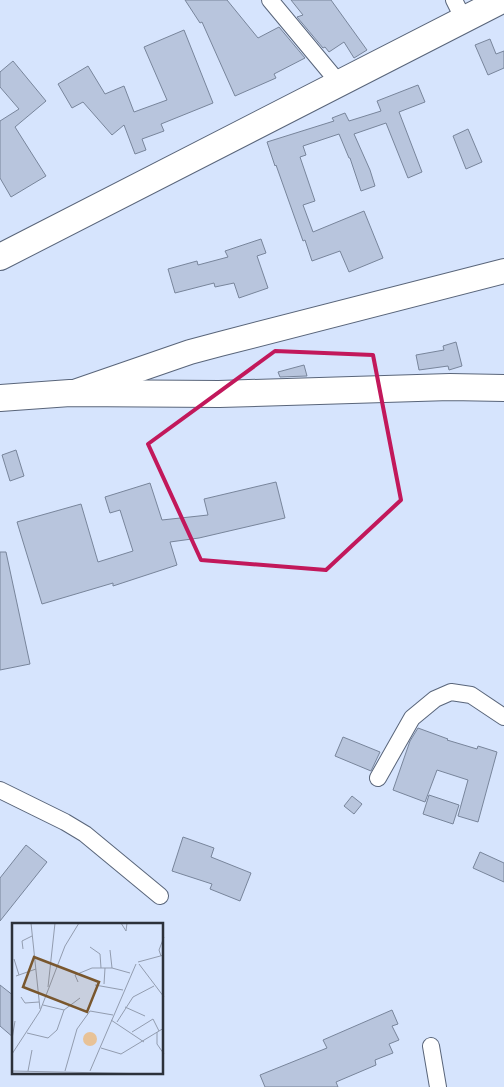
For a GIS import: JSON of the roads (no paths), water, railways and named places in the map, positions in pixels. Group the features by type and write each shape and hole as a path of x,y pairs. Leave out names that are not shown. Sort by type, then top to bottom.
{"main road":[{"path":"0,257 340,83 459,10 502,0"},
{"path":"70,393 190,352 504,271"},
{"path":"0,398 70,393 219,394 450,387 504,388"}],"street":[{"path":"270,0 340,83"},
{"path":"378,778 412,718 435,699 452,692 471,695 504,717"},
{"path":"0,790 85,834 160,896"},
{"path":"431,1046 438,1087"}]}
